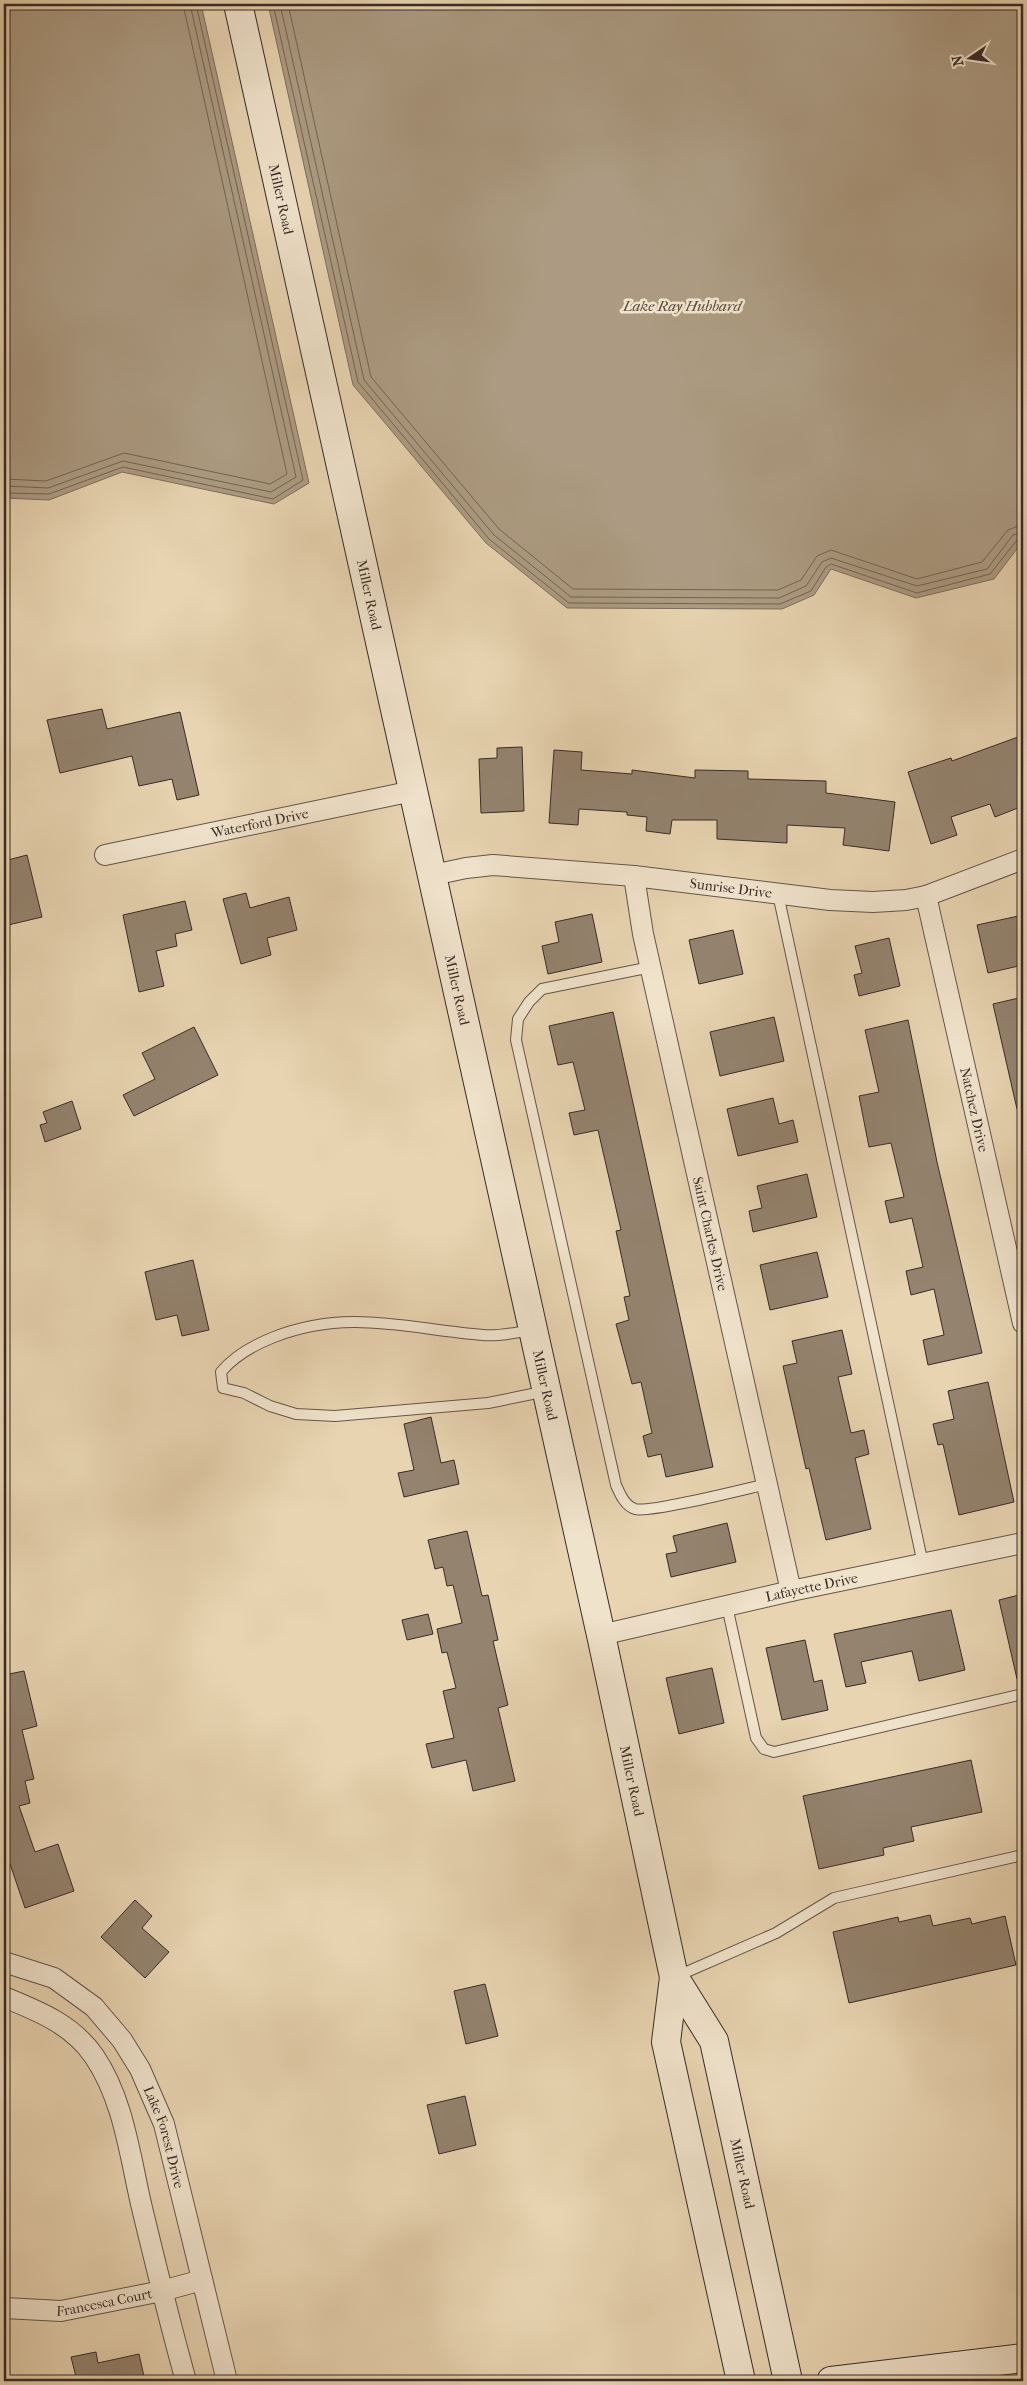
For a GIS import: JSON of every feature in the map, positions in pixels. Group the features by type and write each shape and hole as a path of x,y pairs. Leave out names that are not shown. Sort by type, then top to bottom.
{"main road":[{"name":"Miller Road","path":"238,4 601,1635 674,1977 666,2042 741,2381"},
{"name":"Miller Road","path":"674,1977 714,2041 788,2381"},
{"path":"831,2381 911,2376 1023,2358"}],"street":[{"name":"Waterford Drive","path":"105,855 413,791"},
{"name":"Sunrise Drive","path":"433,875 466,868 493,866 634,876 830,900 873,902 906,900 926,896 1023,859"},
{"name":"Saint Charles Drive","path":"634,876 637,904 791,1591"},
{"name":"Natchez Drive","path":"926,896 1023,1323"},
{"name":"Lafayette Drive","path":"601,1635 791,1591 1023,1544"},
{"name":"Lake Forest Drive","path":"4,1962 54,1978 94,2007 122,2040 140,2069 164,2124 227,2381"},
{"path":"4,1997 35,2009 67,2026 94,2056 116,2097 162,2291 186,2381"},
{"name":"Francesca Court","path":"4,2308 61,2311 162,2291 202,2280"}],"lane":[{"path":"778,894 923,1564"},
{"path":"651,967 542,989 529,1002 518,1019 516,1040 580,1328 616,1486 625,1502 634,1509 655,1508 767,1484"},
{"path":"533,1330 486,1336 385,1322 339,1321 299,1327 257,1344 231,1360 221,1372 223,1388 244,1392 270,1406 296,1414 335,1416 488,1403 547,1391"},
{"path":"727,1606 756,1738 764,1749 774,1752 1023,1694"},
{"path":"674,1977 776,1933 834,1898 1023,1855"}],"water":[{"path":"4,4 201,4 309,483 274,504 122,472 49,500 4,498"},
{"name":"Lake Ray Hubbard","path":"268,4 1023,4 1023,541 994,579 916,598 831,569 814,595 782,609 567,608 486,543 353,385"}],"building":[{"path":"102,709 107,729 180,712 199,795 177,800 172,779 139,786 132,756 60,773 47,720"},
{"path":"1018,737 1023,752 1023,806 995,817 990,804 951,817 957,835 931,844 908,772 951,758 952,761"},
{"path":"522,747 524,811 481,813 479,759 497,758 497,748"},
{"path":"554,750 582,752 581,770 632,774 632,770 695,778 695,770 748,771 748,779 826,781 826,793 895,802 889,851 843,845 845,828 787,825 787,843 717,839 717,820 672,820 670,834 646,831 647,817 627,815 627,812 579,809 578,825 549,823"},
{"path":"27,855 42,917 4,926 4,861"},
{"path":"246,893 250,908 289,897 297,930 267,938 271,955 241,964 223,899"},
{"path":"185,901 192,930 175,934 177,946 156,951 164,986 139,992 123,915"},
{"path":"592,914 602,962 548,974 542,946 559,942 555,922"},
{"path":"1023,915 1023,965 988,973 977,925"},
{"path":"733,930 743,974 699,984 689,940"},
{"path":"889,938 900,986 859,996 854,975 862,973 855,946"},
{"path":"1023,997 1023,1108 1017,1109 993,1004"},
{"path":"613,1012 713,1467 666,1477 661,1454 648,1457 643,1436 652,1433 641,1382 632,1384 616,1324 629,1320 624,1297 630,1296 616,1231 621,1230 598,1130 574,1135 569,1113 585,1110 573,1062 558,1065 549,1026"},
{"path":"774,1017 784,1061 720,1076 710,1032"},
{"path":"908,1020 937,1162 982,1353 928,1365 923,1340 944,1335 934,1289 911,1295 906,1271 923,1267 912,1218 890,1223 885,1201 904,1197 891,1143 869,1147 859,1096 879,1092 865,1030"},
{"path":"194,1027 218,1075 134,1116 123,1095 155,1079 142,1053"},
{"path":"773,1098 779,1124 793,1120 798,1142 738,1156 727,1109"},
{"path":"72,1101 81,1129 45,1142 40,1125 47,1123 43,1112"},
{"path":"807,1174 817,1217 753,1232 749,1211 762,1208 757,1186"},
{"path":"817,1252 828,1297 770,1310 760,1265"},
{"path":"193,1260 209,1330 182,1336 177,1315 156,1320 145,1272"},
{"path":"842,1330 852,1374 838,1377 851,1433 864,1430 869,1454 855,1458 871,1529 826,1540 809,1468 806,1469 783,1366 797,1363 792,1341"},
{"path":"988,1382 1014,1502 959,1515 943,1444 938,1445 933,1424 954,1419 948,1391"},
{"path":"431,1417 441,1463 454,1460 459,1484 404,1497 398,1473 414,1470 404,1424"},
{"path":"727,1523 736,1562 671,1577 666,1554 677,1552 673,1536"},
{"path":"467,1531 482,1596 488,1595 498,1640 493,1641 508,1705 498,1708 515,1781 473,1791 466,1760 432,1768 426,1744 454,1738 443,1691 456,1688 447,1652 442,1653 437,1629 462,1623 453,1585 447,1586 443,1567 435,1569 428,1540"},
{"path":"1023,1594 1023,1678 1017,1679 999,1600"},
{"path":"951,1610 965,1670 919,1681 912,1651 861,1662 866,1683 846,1687 834,1634"},
{"path":"428,1614 433,1634 407,1640 402,1620"},
{"path":"805,1640 814,1682 822,1680 828,1710 782,1720 766,1648"},
{"path":"712,1668 724,1723 679,1734 666,1678"},
{"path":"24,1671 37,1726 22,1730 34,1779 25,1781 30,1803 19,1806 35,1852 58,1844 74,1891 25,1908 9,1861 4,1863 4,1675"},
{"path":"971,1760 982,1812 911,1827 914,1841 883,1848 884,1855 819,1869 803,1796"},
{"path":"135,1900 152,1916 142,1928 169,1952 145,1978 101,1937"},
{"path":"930,1915 933,1926 970,1918 972,1924 1005,1916 1016,1965 849,2003 833,1932 898,1917 899,1922"},
{"path":"485,1984 498,2036 466,2044 454,1991"},
{"path":"465,2096 476,2145 439,2154 427,2105"},
{"path":"96,2352 98,2363 139,2354 145,2381 77,2381 71,2357"}]}
